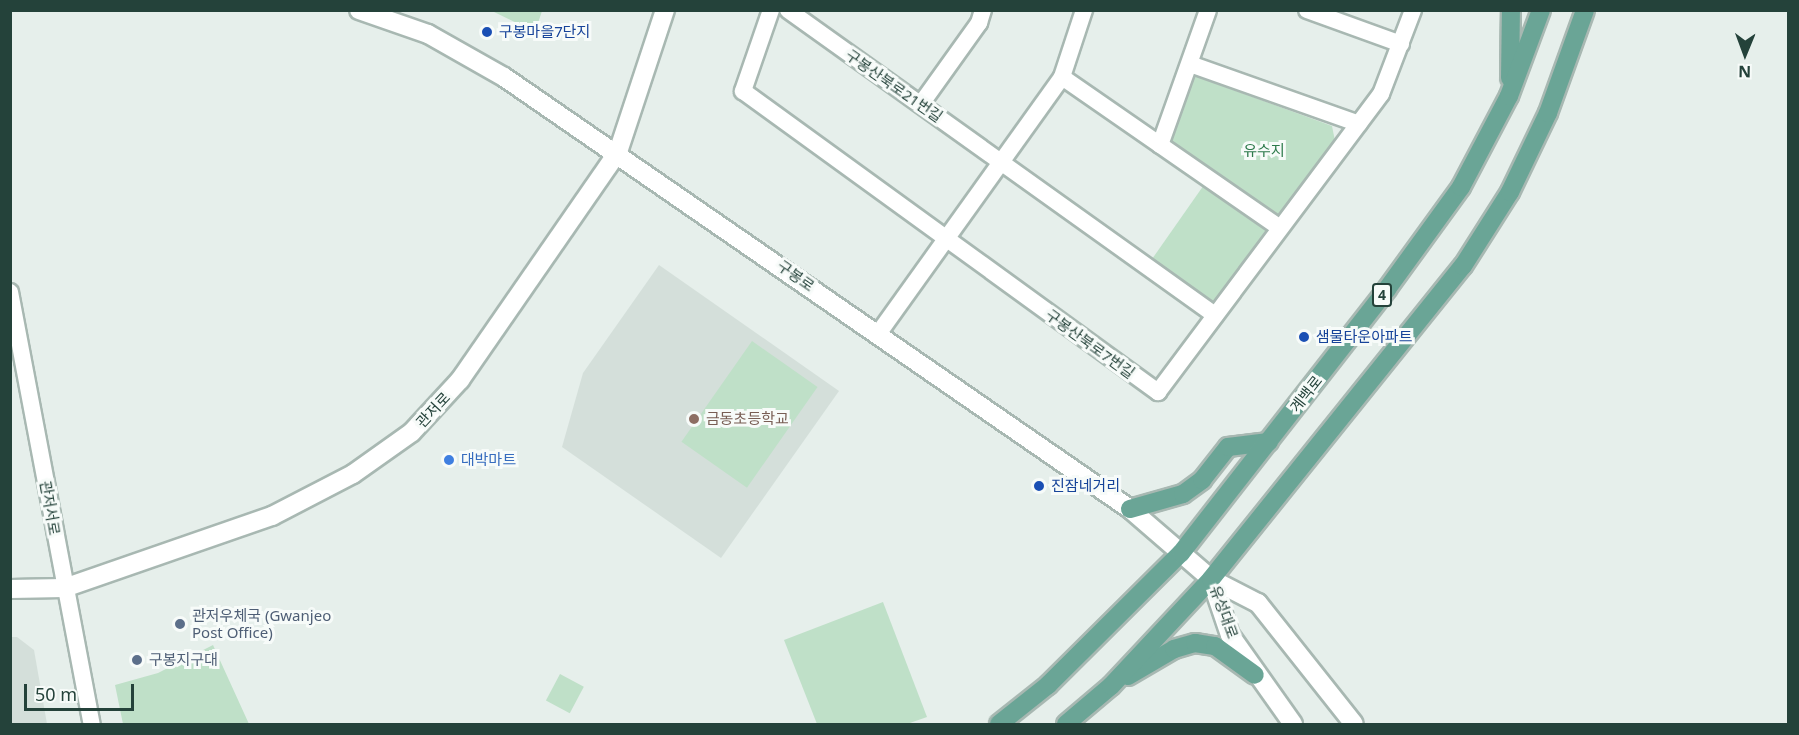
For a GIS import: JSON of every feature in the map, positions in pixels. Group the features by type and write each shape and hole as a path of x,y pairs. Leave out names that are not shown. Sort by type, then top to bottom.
{"main road":[{"path":"1509,96 1511,10"},
{"name":"계백로","path":"999,724 1048,685 1181,554 1269,442 1461,187 1509,96 1541,10"},
{"path":"1066,724 1111,686 1211,579 1463,266 1510,192 1548,113 1585,10"},
{"path":"1130,509 1183,494 1202,480 1228,447 1269,442"},
{"path":"1111,686 1174,649 1195,643 1215,646 1255,675"}],"street":[{"name":"구봉로","path":"359,10 428,34 504,76 618,152 1130,509 1211,579"},
{"name":"관저로","path":"10,588 64,588 272,516 353,474 402,441 460,380 618,152 665,10"},
{"path":"771,10 743,91 944,239"},
{"name":"구봉산북로21번길","path":"788,10 1000,161"},
{"path":"921,104 979,23 983,10"},
{"path":"878,334 1062,77 1084,10"},
{"path":"1160,145 1208,10"},
{"path":"1306,10 1401,44"},
{"name":"구봉산북로7번길","path":"944,239 1158,392 1381,94 1413,10"},
{"path":"1190,64 1359,123"},
{"path":"1062,77 1280,228"},
{"path":"1000,161 1215,315"},
{"name":"관저서로","path":"10,292 64,588 92,724"},
{"name":"유성대로","path":"1211,579 1230,635 1255,675 1293,724"},
{"name":"유성대로","path":"1211,579 1258,603 1353,724"}],"shaded area":[{"name":"금동초등학교","path":"659,265 839,391 721,558 562,447 583,373"},
{"path":"11,637 17,637 34,650 47,724 11,724"}],"green space":[{"path":"492,11 542,11 535,32"},
{"name":"유수지","path":"1195,76 1332,126 1335,141 1280,213 1272,215 1166,137"},
{"path":"1206,182 1272,228 1215,309 1149,263"},
{"path":"752,341 818,387 747,488 681,442"},
{"path":"883,602 927,717 907,724 817,724 784,640"},
{"path":"213,645 249,724 123,724 115,685 158,673"},
{"path":"560,674 584,687 570,713 546,700"}],"place":[{"name":"구봉마을7단지","path":"487,32"},
{"name":"샘물타운아파트","path":"1304,337"},
{"name":"금동초등학교","path":"694,419"},
{"name":"대박마트","path":"449,460"},
{"name":"진잠네거리","path":"1039,486"},
{"name":"관저우체국 (Gwanjeo Post Office)","path":"180,624"},
{"name":"구봉지구대","path":"137,660"}]}
